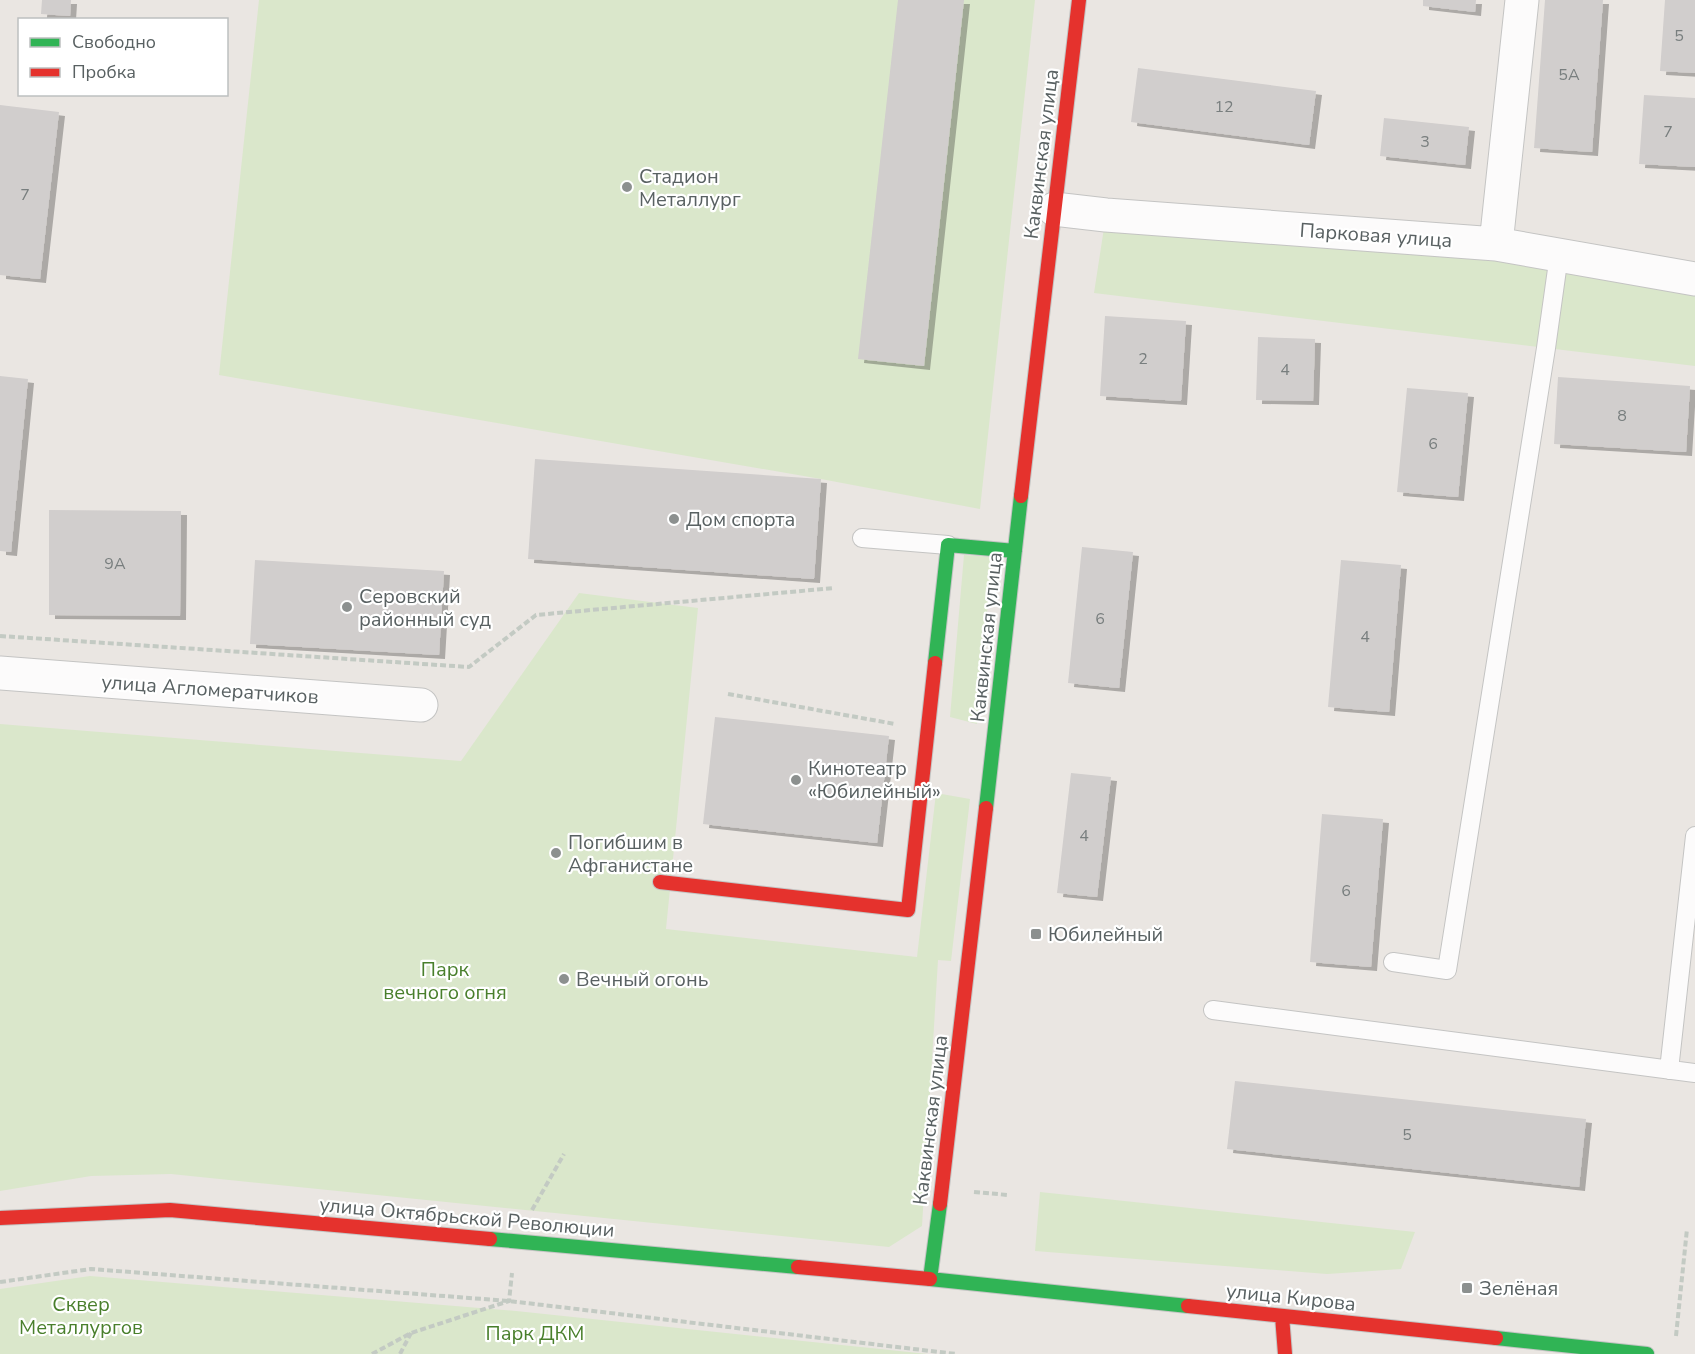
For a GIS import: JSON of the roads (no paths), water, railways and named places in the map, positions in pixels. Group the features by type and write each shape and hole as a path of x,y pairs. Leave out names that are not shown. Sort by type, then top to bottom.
{"main road":[{"name":"Каквинская улица","path":"930,1279 944,1182 1079,0"},
{"path":"660,882 908,910 948,545 1015,551"},
{"name":"улица Октябрьской Революции","path":"0,1218 170,1210 930,1279"},
{"name":"улица Кирова","path":"930,1279 1647,1354"},
{"path":"1282,1316 1285,1354"}],"street":[{"path":"1496,244 1522,0"},
{"name":"Парковая улица","path":"1054,209 1106,215 1496,244 1695,279"},
{"name":"улица Агломератчиков","path":"0,673 421,705"}],"lane":[{"path":"1393,962 1448,970 1545,360 1559,255"},
{"path":"862,538 948,545"},
{"path":"1669,1070 1689,951 1695,836"},
{"path":"1213,1010 1695,1073"}],"place":[{"name":"Стадион Металлург","path":"627,187"},
{"name":"Дом спорта","path":"674,519"},
{"name":"Серовский районный суд","path":"347,607"},
{"name":"Кинотеатр «Юбилейный»","path":"796,780"},
{"name":"Погибшим в Афганистане","path":"556,853"},
{"name":"Юбилейный","path":"1036,934"},
{"name":"Вечный огонь","path":"564,979"},
{"name":"Зелёная","path":"1467,1288"}],"park label":[{"name":"Парк вечного огня","path":"445,980"},
{"name":"Сквер Металлургов","path":"81,1316"},
{"name":"Парк ДКМ","path":"535,1333"}]}
